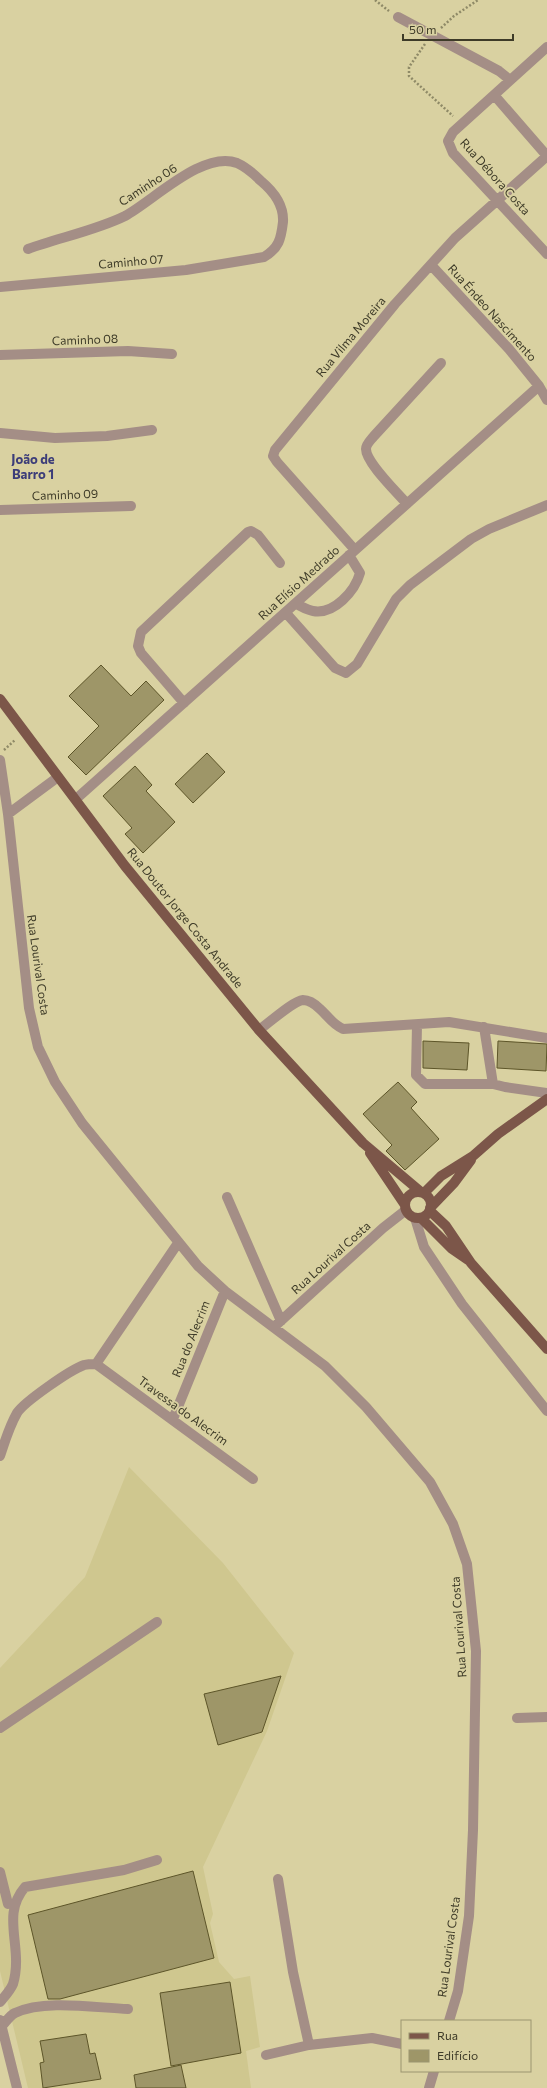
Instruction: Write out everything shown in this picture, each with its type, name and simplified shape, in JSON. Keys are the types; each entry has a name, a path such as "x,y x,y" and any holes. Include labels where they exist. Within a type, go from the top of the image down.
{"main road":[{"name":"Rua Doutor Jorge Costa Andrade","path":"0,699 125,866 259,1030 363,1143 422,1193"},
{"path":"471,1263 452,1249 406,1208 410,1195 422,1193 441,1176 473,1156 498,1134 547,1099"},
{"name":"Rua Doutor Jorge Costa Andrade","path":"363,1143 406,1208"},
{"path":"418,1218 430,1210 454,1183 473,1156"},
{"path":"422,1193 430,1199 430,1210 446,1226 471,1263 547,1349"}],"street":[{"path":"398,17 499,70 510,80"},
{"path":"462,125 495,96 510,80 545,52"},
{"path":"495,96 547,156"},
{"name":"Rua Débora Costa","path":"462,125 453,132 448,141 453,152 547,254"},
{"name":"Rua Vilma Moreira","path":"352,553 277,462 273,456 275,450 298,420 431,265 472,222 547,156"},
{"name":"Caminho 06","path":"28,249 125,216 168,186 203,166 224,161 237,163 250,170 274,191 283,219 281,234 275,250 264,257"},
{"name":"Caminho 07","path":"0,287 186,270 264,257"},
{"name":"Rua Éndeo Nascimento","path":"431,265 509,349 539,386 546,398"},
{"name":"Caminho 08","path":"0,355 128,351 172,354"},
{"path":"407,504 367,455 367,444 441,363"},
{"name":"Rua Elísio Medrado","path":"76,799 539,386"},
{"path":"0,433 54,438 107,436 152,430"},
{"path":"286,613 335,668 346,673 352,669 396,599 410,585 471,538 547,505"},
{"name":"Caminho 09","path":"0,510 131,506"},
{"path":"184,703 141,653 138,646 138,639 146,626 248,532 258,535 280,563"},
{"path":"296,604 312,611 324,611 333,607 349,593 357,584 360,573 352,553"},
{"name":"Rua Lourival Costa","path":"0,760 8,814 28,1008 38,1047 55,1082 82,1123 178,1243 225,1291 278,1324 325,1366 366,1407 430,1482 453,1524 467,1564 476,1652 473,1830 469,1916 458,1991 449,2020"},
{"path":"8,814 58,777"},
{"path":"259,1030 294,1004 303,1000 311,1002 319,1008 330,1022 342,1029 449,1022 547,1038"},
{"path":"417,1025 416,1075 425,1084 493,1084 505,1087 547,1092"},
{"path":"484,1027 493,1084"},
{"path":"227,1197 278,1324"},
{"name":"Rua Lourival Costa","path":"278,1324 406,1208"},
{"path":"418,1218 424,1247 462,1304 547,1411"},
{"path":"0,1456 8,1430 18,1412 28,1402 76,1369 86,1364 96,1364 178,1243"},
{"name":"Rua do Alecrim","path":"173,1419 225,1291"},
{"name":"Travessa do Alecrim","path":"96,1364 254,1479"},
{"path":"0,1728 157,1622"},
{"path":"517,1718 547,1717"},
{"path":"0,2002 12,1985 15,1975 14,1964 4,1925 4,1914 14,1894 25,1887 124,1870 157,1860"},
{"path":"0,1872 8,1904"},
{"path":"278,1879 293,1972 309,2045"},
{"path":"16,2088 1,2023 14,2014 40,2007 60,2006 128,2009"},
{"path":"266,2055 309,2045 372,2038 401,2044"},
{"path":"429,2088 434,2072"}],"path":[{"path":"375,0 381,7 398,17"},
{"path":"462,125 409,76 409,67 433,35 454,16 478,0"},
{"path":"0,753 25,732"}],"shaded area":[{"path":"129,1467 223,1563 294,1653 267,1731 203,1867 213,1914 210,1923 219,1962 234,1979 250,1976 260,2047 246,2051 251,2088 28,2088 0,1971 0,1668 85,1577"}],"building":[{"path":"101,665 131,696 146,681 164,700 86,775 68,757 99,726 69,696"},
{"path":"207,753 225,772 193,803 175,784"},
{"path":"135,766 152,785 146,791 175,822 143,853 125,834 132,828 103,796"},
{"path":"423,1041 469,1043 467,1070 423,1068"},
{"path":"498,1041 547,1044 546,1071 497,1068"},
{"path":"398,1082 417,1102 411,1108 439,1139 405,1170 386,1151 392,1145 363,1114"},
{"path":"281,1676 262,1732 218,1745 204,1694"},
{"path":"193,1871 214,1958 60,1999 48,1999 28,1915"},
{"path":"230,1982 241,2053 171,2066 160,1993"},
{"path":"86,2034 90,2054 95,2053 101,2079 43,2088 40,2063 44,2062 40,2041"},
{"path":"181,2065 186,2088 136,2088 134,2075"}],"district":[{"name":"João de Barro 1","path":"33,466"}]}
